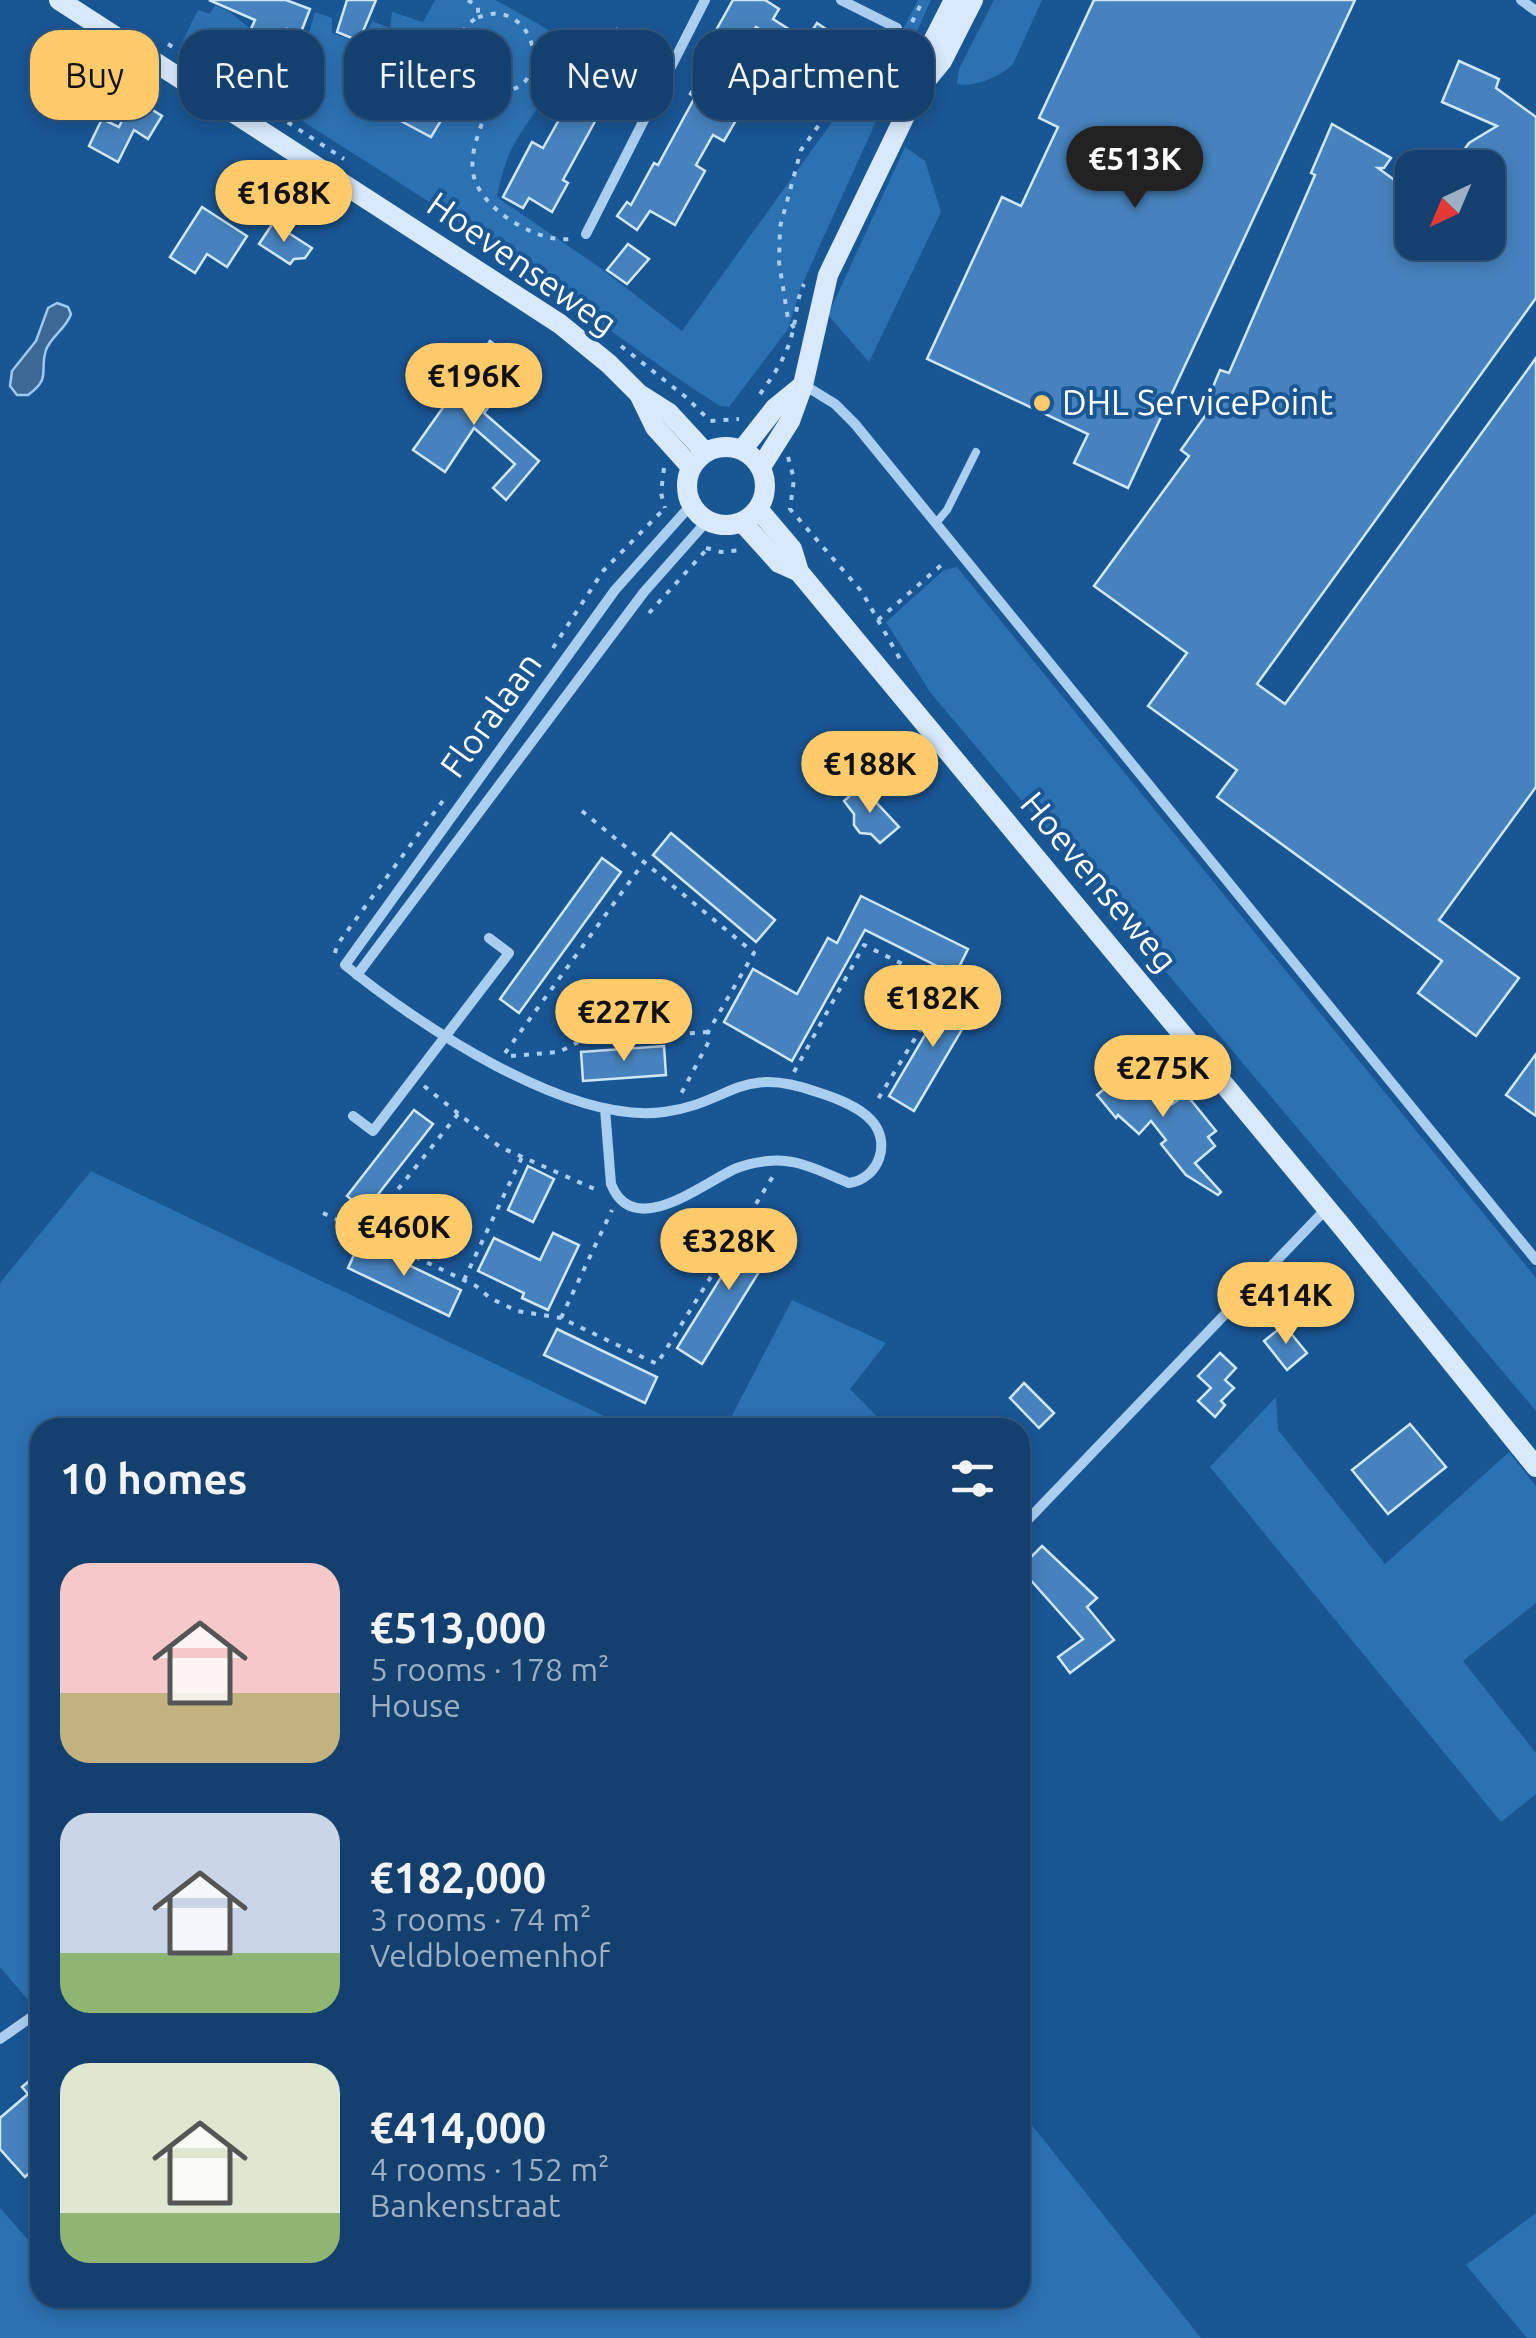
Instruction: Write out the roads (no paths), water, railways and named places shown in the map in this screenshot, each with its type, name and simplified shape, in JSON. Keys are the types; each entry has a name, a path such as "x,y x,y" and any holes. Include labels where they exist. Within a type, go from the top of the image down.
{"main road":[{"name":"Hoevenseweg","path":"59,0 514,292 592,349 639,394 669,414 698,460"},
{"path":"934,39 954,0"},
{"path":"934,71 973,0"},
{"path":"742,450 775,408 803,384 828,275 903,120"},
{"path":"759,428 760,466 766,488 750,516 725,526 707,521 691,505 686,486 698,460 717,447 742,450 760,466"},
{"name":"Hoevenseweg","path":"750,516 779,562 799,572 1327,1208 1536,1467"}],"street":[{"path":"586,234 704,0"},
{"path":"841,0 896,28"},
{"path":"1521,0 1536,11"},
{"path":"803,384 843,410 1536,1260"},
{"name":"Floralaan","path":"691,505 616,590 345,965 357,975 644,592 707,521"},
{"path":"353,1116 373,1131 446,1037 509,953 489,938"},
{"path":"357,975 446,1037 520,1077 605,1109 672,1111 735,1086 757,1081 788,1082 857,1108 881,1136 881,1149 878,1164 868,1176 849,1183 816,1168 783,1161 736,1168 679,1201 636,1208 616,1194 608,1170 605,1109"},
{"path":"1030,1518 1327,1208"},
{"path":"0,2038 30,2018"}],"lane":[{"path":"936,523 947,510 976,452"}],"place":[{"name":"DHL ServicePoint","path":"1042,403"}]}
